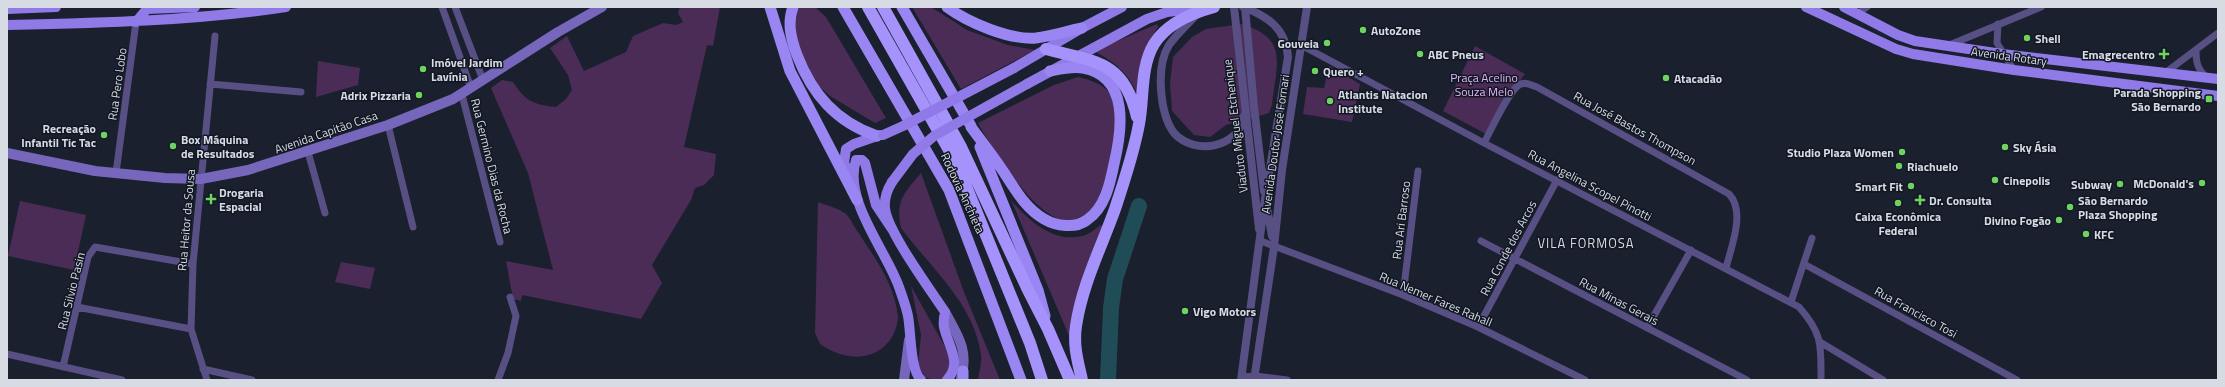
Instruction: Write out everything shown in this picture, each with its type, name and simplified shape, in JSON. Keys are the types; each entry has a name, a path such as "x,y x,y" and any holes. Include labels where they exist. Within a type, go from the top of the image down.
{"highway":[{"path":"770,7 790,71 857,200"},
{"path":"793,7 790,21 792,42 801,66 814,90 843,120 861,130 880,135"},
{"path":"834,7 854,26"},
{"name":"Rodovia Anchieta","path":"843,7 949,190 1021,379"},
{"name":"Rodovia Anchieta","path":"868,7 957,164 1030,344 1042,380"},
{"name":"Rodovia Anchieta","path":"883,7 961,147 1028,290 1048,329 1070,380"},
{"name":"Rodovia Anchieta","path":"902,7 971,127 1038,290 1048,329"},
{"path":"947,7 978,25 1018,36 1037,38 1082,28"},
{"path":"1082,380 1075,342 1079,306 1092,265 1115,209 1139,125 1146,69 1153,46 1157,39 1176,22 1205,9 1214,7"},
{"path":"1046,49 1092,60 1107,67 1121,78 1128,90 1139,125"},
{"path":"971,127 1020,197 1032,210 1054,224 1073,225 1087,221 1100,206 1108,189 1119,143 1121,115 1119,106 1113,89 1100,75 1091,70 1076,68 1050,71"}],"main road":[{"path":"7,9 56,7"},
{"path":"136,22 147,9 195,7"},
{"path":"7,25 136,22 254,12 286,7"},
{"name":"Avenida Capitão Casa","path":"7,153 50,161 94,164 116,174 165,178 201,178 248,170 308,152 428,111 462,95 558,32 602,7"},
{"path":"855,184 844,163 846,149 854,144 903,126 1014,68 1082,28 1122,7"},
{"name":"Avenida Rotary","path":"1806,7 1896,49 1922,56 2014,70 2218,96"},
{"name":"Avenida Rotary","path":"1844,7 1898,35 1915,41 2002,54 2218,79"},
{"path":"892,229 886,213 885,204 887,193 892,182 913,154 929,140 1075,56 1157,15 1205,9"},
{"path":"921,380 914,368 908,316 898,284 857,200 854,166 856,160 858,159 865,163 876,205 944,312 964,350 962,377"},
{"path":"944,312 944,326 954,358 953,369 947,380"},
{"path":"904,380 910,332"}],"street":[{"path":"442,7 471,88"},
{"path":"455,7 483,80"},
{"name":"Viaduto Miguel Etchenique","path":"1234,7 1244,108 1261,242"},
{"name":"Viaduto Miguel Etchenique","path":"1244,7 1254,107 1266,199"},
{"name":"Avenida Doutor José Fornari","path":"1242,379 1266,199 1287,67 1287,48 1282,35 1271,20 1244,7"},
{"name":"Avenida Doutor José Fornari","path":"1254,378 1274,247 1282,170 1307,7"},
{"path":"1857,14 1867,7"},
{"path":"1947,46 2041,7"},
{"path":"1205,9 1169,46 1162,62 1162,95 1168,121 1178,136 1188,143 1199,146 1217,145 1227,141 1236,134 1242,124 1244,108"},
{"name":"Rua Pero Lobo","path":"116,174 136,22"},
{"path":"1998,24 1995,37 2002,54 2014,70"},
{"path":"2165,73 2218,33"},
{"name":"Rua Heitor da Sousa","path":"207,380 191,329 193,264 215,36"},
{"name":"Rua Angelina Scopel Pinotti","path":"1301,45 1484,143 1799,307 1816,328 1820,342 1821,380"},
{"path":"2196,51 2196,63 2207,78"},
{"name":"Rua José Bastos Thompson","path":"1484,143 1508,99 1519,85 1528,83 1537,87 1729,194 1737,206 1737,218 1726,268"},
{"path":"210,84 301,92"},
{"name":"Rua Germino Dias da Rocha","path":"462,95 500,242"},
{"path":"388,125 413,227"},
{"path":"308,152 325,213"},
{"name":"Rua Ari Barroso","path":"1403,296 1418,171"},
{"name":"Rua Conde dos Arcos","path":"1478,327 1557,180"},
{"name":"Avenida Doutor José Fornari","path":"1266,199 1274,247"},
{"path":"1790,302 1812,238"},
{"name":"Rua Minas Gerais","path":"1481,241 1747,380"},
{"name":"Rua Nemer Fares Rahall","path":"1261,242 1403,296 1478,327 1585,380"},
{"name":"Rua Silvio Pasin","path":"63,367 88,257 95,247 193,264"},
{"path":"1647,328 1690,250"},
{"name":"Rua Francisco Tosi","path":"1804,264 2017,380"},
{"path":"498,380 508,353 516,316 510,297"},
{"path":"77,307 191,329"},
{"path":"1820,342 1883,380"},
{"path":"7,354 122,380"},
{"path":"203,369 252,380"},
{"path":"1242,379 1254,378 1287,380"}],"green space":[{"path":"680,7 720,7 713,46 707,45 684,147 716,154 714,175 704,185 695,188 691,200 652,265 662,283 641,319 522,295 521,301 513,299 506,261 553,270 528,173 491,88 502,80 513,82 522,94 531,101 541,105 556,107 566,99 572,90 568,75 550,48 567,36 584,71 626,52 633,36 663,23 676,25 683,22 678,13"},
{"path":"798,7 815,7 826,17 886,118 875,123 830,96 811,79 794,40 796,9"},
{"path":"912,7 931,7 967,30 1008,45 1035,50 961,89"},
{"path":"1157,24 1158,27 1146,51 1140,77 1138,95 1130,80 1115,64 1094,51"},
{"path":"1241,24 1257,30 1267,37 1273,45 1277,65 1272,105 1269,113 1226,125 1210,137 1194,135 1172,111 1170,83 1173,57 1192,37 1206,29"},
{"name":"Praça Acelino Souza Melo","path":"1475,46 1525,74 1499,107 1486,134 1443,111"},
{"path":"318,61 360,68 358,85 316,97"},
{"name":"Atlantis Natacion Institute","path":"1329,66 1360,84 1352,122 1303,114 1307,87 1324,88"},
{"path":"1078,77 1097,83 1105,88 1112,96 1118,111 1118,133 1114,157 1100,201 1096,208 1089,214 1075,222 1061,220 1047,212 1032,200 994,151 978,123 1054,85"},
{"path":"921,173 964,292 1000,380 978,380 981,355 977,337 970,320 950,287 901,228 899,211 902,198"},
{"path":"1011,200 1033,222 1051,233 1071,237 1082,236 1101,225 1104,228 1070,338"},
{"path":"20,201 86,215 74,270 8,256"},
{"path":"818,202 840,210 848,216 889,283 896,305 898,317 897,325 892,337 885,346 877,352 858,357 848,356 820,344 815,333"},
{"path":"341,262 375,268 370,289 335,282"},
{"path":"911,286 952,361 945,379 933,380 925,377 918,365 921,335"}],"waterway":[{"path":"1108,380 1111,308 1115,279 1139,206"}],"place":[{"name":"AutoZone","path":"1363,30"},
{"name":"Shell","path":"2027,38"},
{"name":"Gouveia","path":"1327,43"},
{"name":"ABC Pneus","path":"1420,54"},
{"name":"Emagrecentro","path":"2164,54"},
{"name":"Imóvel Jardim Lavínia","path":"423,69"},
{"name":"Quero +","path":"1315,71"},
{"name":"Atacadão","path":"1666,78"},
{"name":"Adrix Pizzaria","path":"419,95"},
{"name":"Parada Shopping São Bernardo","path":"2209,99"},
{"name":"Atlantis Natacion Institute","path":"1330,101"},
{"name":"Recreação Infantil Tic Tac","path":"104,135"},
{"name":"Box Máquina de Resultados","path":"173,146"},
{"name":"Sky Ásia","path":"2005,147"},
{"name":"Studio Plaza Women","path":"1902,152"},
{"name":"Riachuelo","path":"1899,166"},
{"name":"Cinepolis","path":"1995,180"},
{"name":"McDonald's","path":"2202,183"},
{"name":"Subway","path":"2120,184"},
{"name":"Smart Fit","path":"1911,186"},
{"name":"Drogaria Espacial","path":"211,199"},
{"name":"Dr. Consulta","path":"1920,200"},
{"name":"Caixa Econômica Federal","path":"1898,203"},
{"name":"São Bernardo Plaza Shopping","path":"2070,207"},
{"name":"Divino Fogão","path":"2059,220"},
{"name":"KFC","path":"2086,234"},
{"name":"Vigo Motors","path":"1185,311"}],"district":[{"name":"VILA FORMOSA","path":"1586,243"}]}
